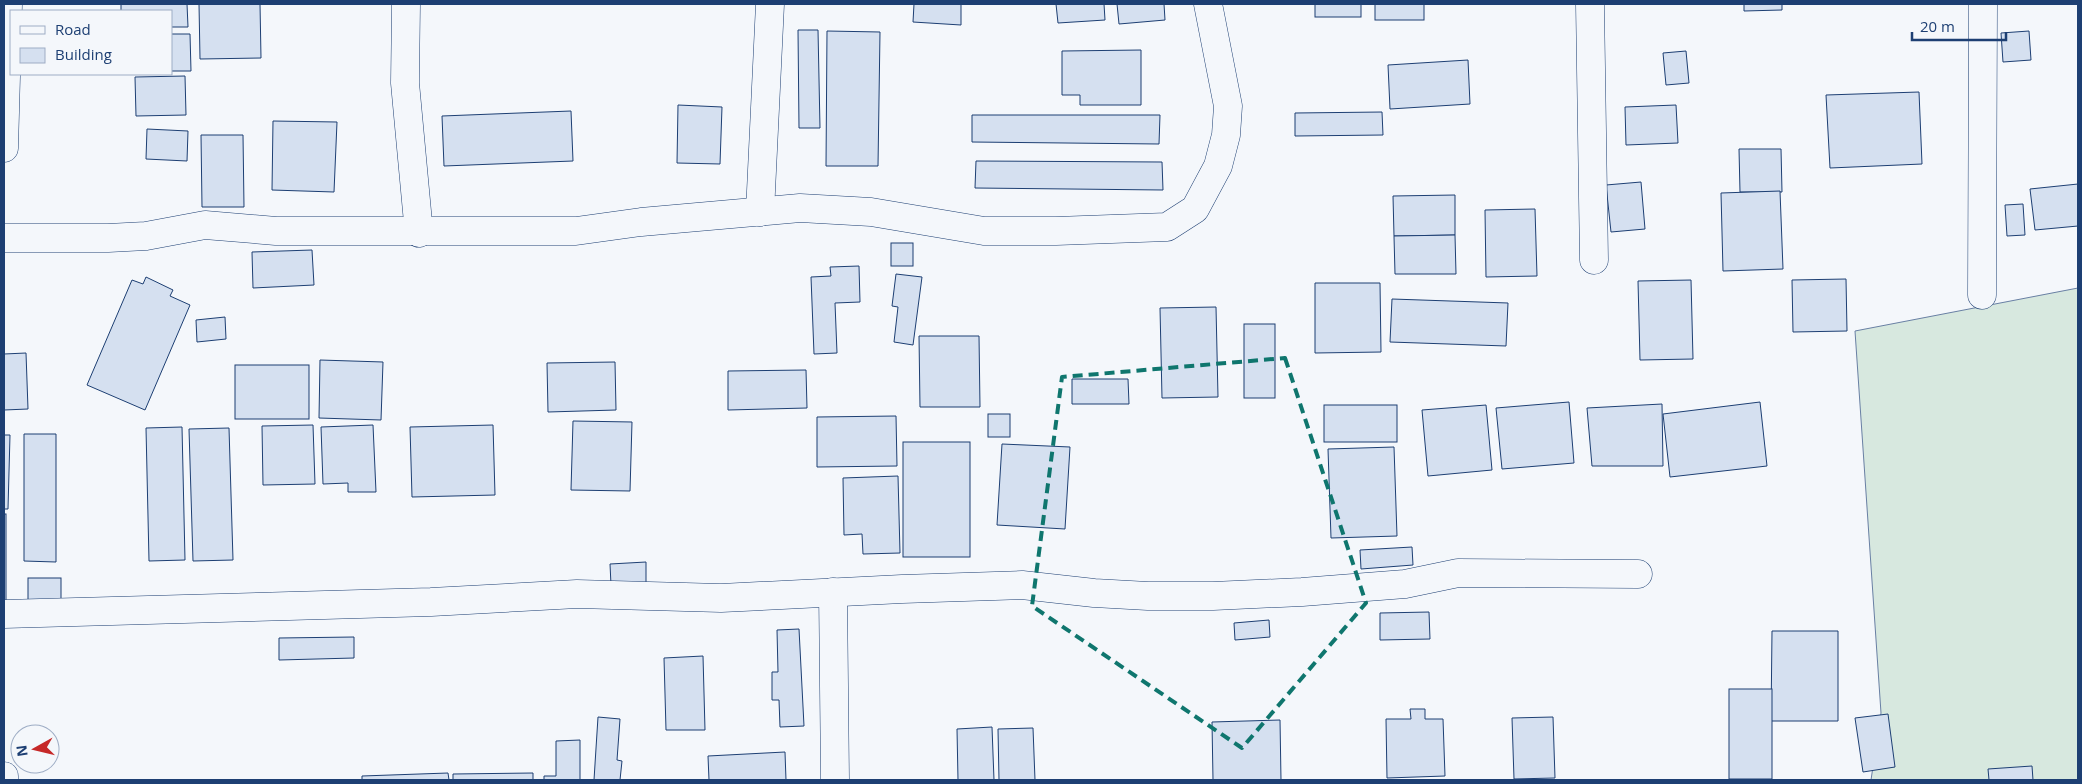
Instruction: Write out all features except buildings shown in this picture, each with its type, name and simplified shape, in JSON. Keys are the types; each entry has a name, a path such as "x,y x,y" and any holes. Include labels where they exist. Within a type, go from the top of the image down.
{"street":[{"path":"4,148 8,4"},
{"path":"406,4 405,83 419,233"},
{"path":"760,212 770,4"},
{"path":"4,238 146,236 205,225 276,231 419,233 576,231 640,222 800,208 871,212 984,231 1065,231 1168,227 1195,209 1218,166 1226,135 1228,106 1208,4"},
{"path":"1590,4 1594,260"},
{"path":"1982,294 1984,4"},
{"path":"4,614 421,603 577,594 721,598 1022,585 1094,593 1148,596 1213,596 1302,592 1405,584 1458,573 1638,574"},
{"path":"833,592 835,780"}],"highlighted area":[{"path":"1285,358 1366,603 1242,748 1032,606 1062,377"}],"shaded area":[{"path":"2078,288 2078,780 1871,780 1881,713 1855,331"}]}
